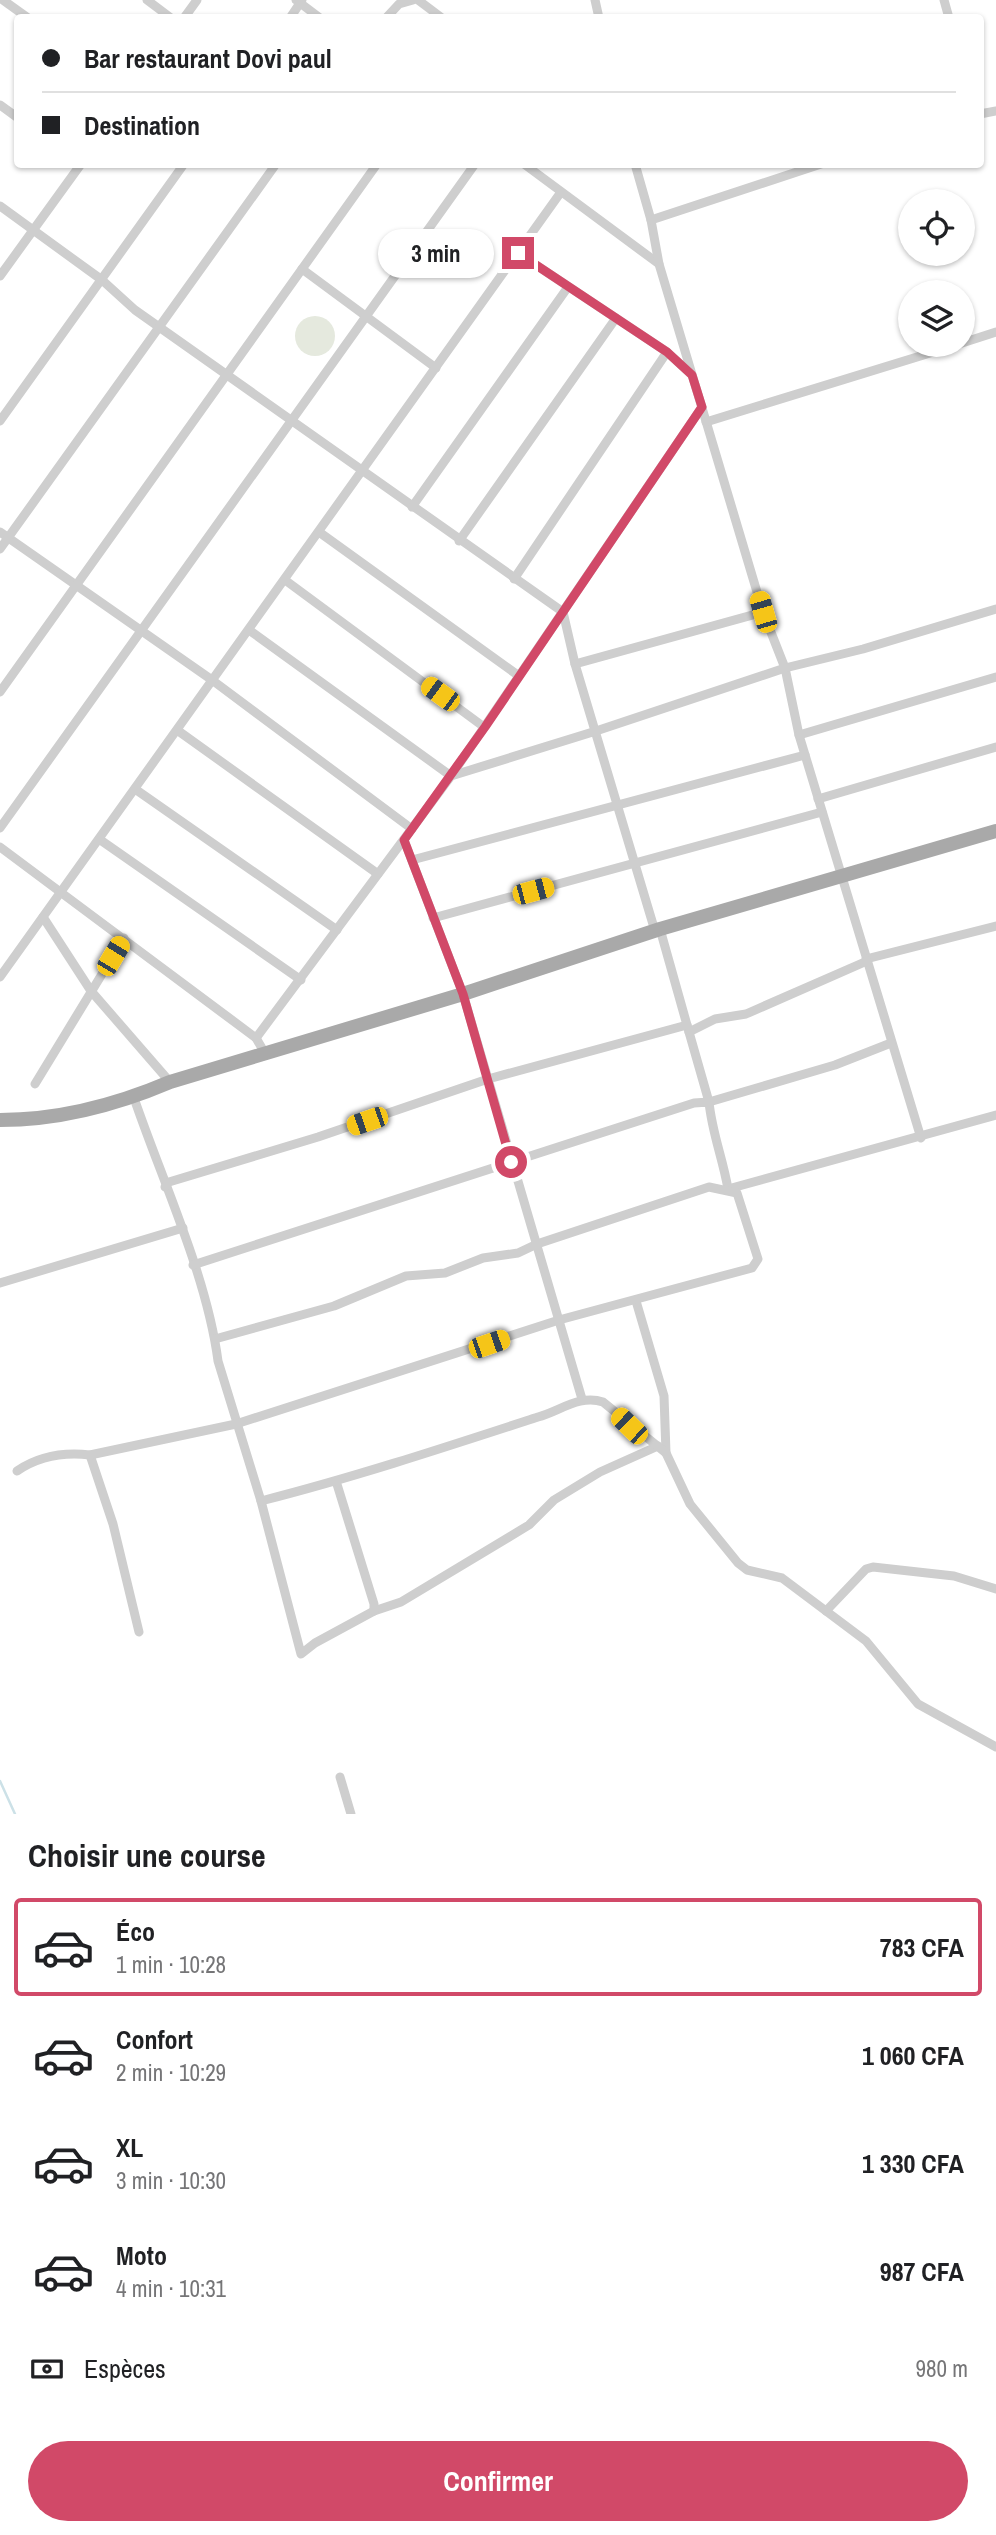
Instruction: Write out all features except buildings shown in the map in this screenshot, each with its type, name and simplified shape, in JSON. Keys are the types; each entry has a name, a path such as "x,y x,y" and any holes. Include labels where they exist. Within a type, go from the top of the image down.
{"main road":[{"path":"0,1120 49,1118 134,1098 170,1082 463,994 657,930 996,831"}],"street":[{"path":"4,0 23,14"},
{"path":"146,0 165,14"},
{"path":"390,14 399,4 412,0"},
{"path":"418,0 437,14"},
{"path":"299,1 315,14"},
{"path":"0,276 78,168"},
{"path":"0,421 181,168"},
{"path":"0,549 4,535 160,328 273,168"},
{"path":"0,692 374,168"},
{"path":"0,828 472,168"},
{"path":"529,168 659,264"},
{"path":"636,168 651,220 659,264 763,612 785,668 799,735 920,1138"},
{"path":"651,220 809,168"},
{"path":"0,977 561,192"},
{"path":"0,206 102,280 160,328 563,612 575,664 617,806 709,1102 711,1130 723,1158 728,1189"},
{"path":"518,253 667,352 692,375"},
{"path":"302,269 436,368"},
{"path":"412,507 568,286"},
{"path":"459,541 616,318"},
{"path":"975,339 996,332"},
{"path":"513,579 667,352"},
{"path":"706,422 917,357"},
{"path":"256,1038 451,776 702,407"},
{"path":"318,532 519,676"},
{"path":"4,535 212,680 412,828"},
{"path":"285,579 485,727"},
{"path":"451,776 785,668 863,649 996,609"},
{"path":"575,664 763,612"},
{"path":"249,629 451,776"},
{"path":"799,735 996,677"},
{"path":"177,730 378,874"},
{"path":"818,799 996,747"},
{"path":"412,860 805,755"},
{"path":"135,789 337,930"},
{"path":"433,918 822,812"},
{"path":"99,839 301,979"},
{"path":"404,840 463,994 582,1399"},
{"path":"0,847 256,1038 266,1055"},
{"path":"43,917 92,991 170,1082"},
{"path":"165,1187 169,1182 318,1137 488,1079 715,1019 746,1014 866,960 996,926"},
{"path":"35,1084 124,938"},
{"path":"193,1265 694,1103 709,1102 799,1077 891,1043"},
{"path":"694,1103 705,1089"},
{"path":"134,1098 165,1187 183,1228 236,1424 261,1501 301,1654 374,1611 401,1602 529,1525 554,1500 600,1472 662,1450"},
{"path":"728,1189 996,1115"},
{"path":"17,1471 31,1461 72,1453 90,1455 236,1424 559,1320 636,1301 757,1265 758,1259 737,1193 709,1187 537,1244 518,1253 484,1258 445,1273 406,1276 334,1306 215,1339"},
{"path":"0,1283 183,1228"},
{"path":"636,1301 664,1396 662,1450"},
{"path":"261,1501 336,1481 547,1415 582,1399 603,1402 629,1426 662,1450 690,1504 738,1563 747,1570 782,1578 866,1641 899,1685 918,1704 996,1747"},
{"path":"90,1455 113,1524 139,1632"},
{"path":"336,1481 374,1611"},
{"path":"826,1611 866,1569 873,1567 954,1576 996,1589"},
{"path":"340,1777 351,1814"}],"shaded area":[{"path":"315,316 323,317 329,322 334,328 334,344 329,350 323,355 315,356 307,355 301,350 296,344 295,336 296,328 301,322 307,317"}],"waterway":[{"path":"0,1781 15,1814"}],"route":[{"path":"511,1162 463,994 404,840 485,727 702,407 692,375 667,352 518,253"}]}
